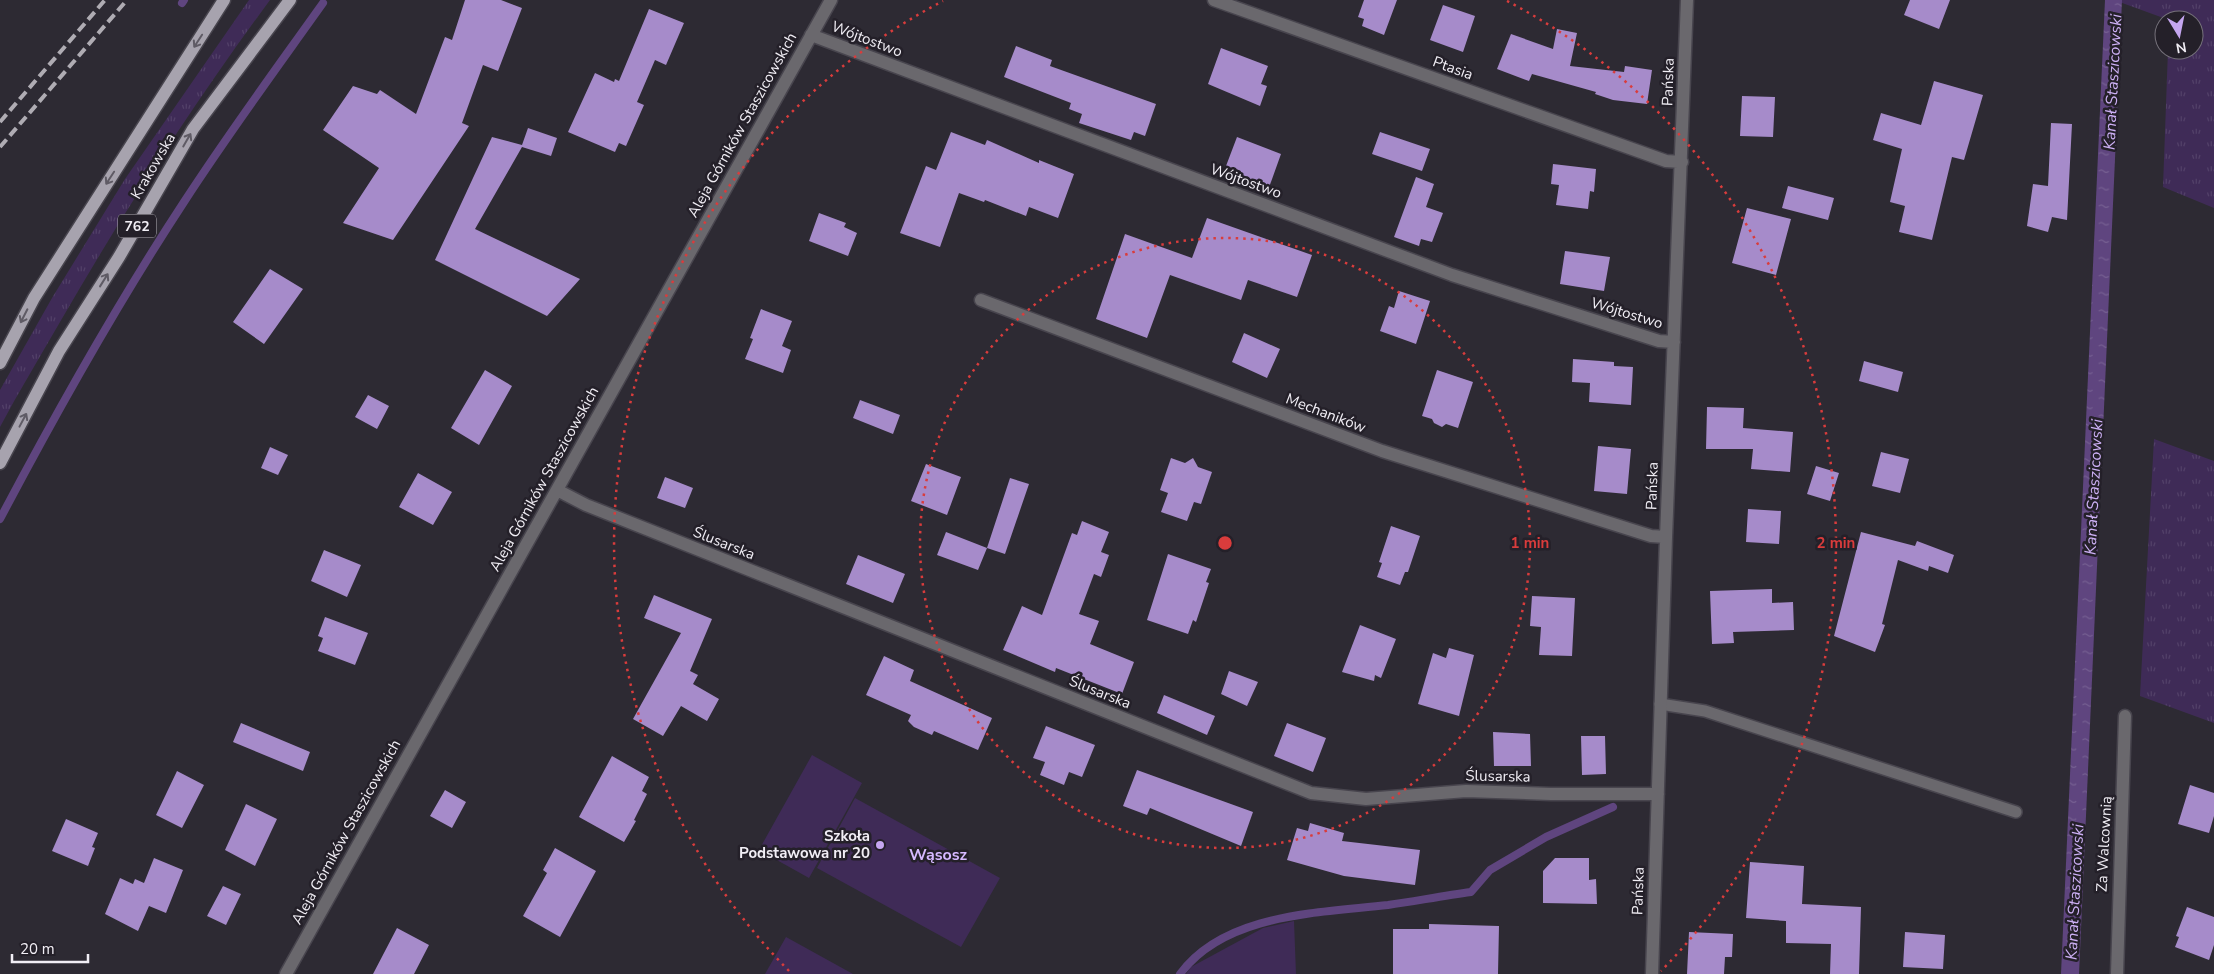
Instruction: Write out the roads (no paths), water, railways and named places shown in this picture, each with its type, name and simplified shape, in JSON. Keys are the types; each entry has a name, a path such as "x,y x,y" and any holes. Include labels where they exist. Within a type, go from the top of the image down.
{"main road":[{"name":"Krakowska","path":"0,363 34,298 224,0"},
{"name":"Krakowska","path":"0,463 59,351 118,257 193,129 290,0"}],"street":[{"name":"Aleja Górników Staszicowskich","path":"286,974 831,0"},
{"name":"Ptasia","path":"1214,0 1666,162 1682,162"},
{"name":"Pańska","path":"1652,974 1666,537 1687,0"},
{"name":"Wójtostwo","path":"811,35 1452,275 1659,341 1674,342"},
{"name":"Mechaników","path":"981,300 1382,451 1651,536 1666,537"},
{"name":"Ślusarska","path":"557,490 586,506 1311,793 1366,799 1466,791 1551,794 1658,794"},
{"name":"Za Walcownią","path":"2117,974 2125,716"}],"lane":[{"path":"1660,704 1705,711 2016,812"}],"water":[{"name":"Kanał Staszicowski","path":"2105,0 2122,0 2079,974 2061,974"}],"waterway":[{"path":"0,519 88,358 159,240 252,102 323,3"},
{"path":"1180,974 1199,954 1222,939 1247,927 1304,914 1388,905 1471,892 1490,870 1546,837 1613,807"}],"railway":[{"path":"0,122 105,0"},
{"path":"0,147 127,0"}],"place":[{"name":"Szkoła Podstawowa nr 20","path":"880,845"}],"district":[{"name":"Wąsosz","path":"938,854"}]}
